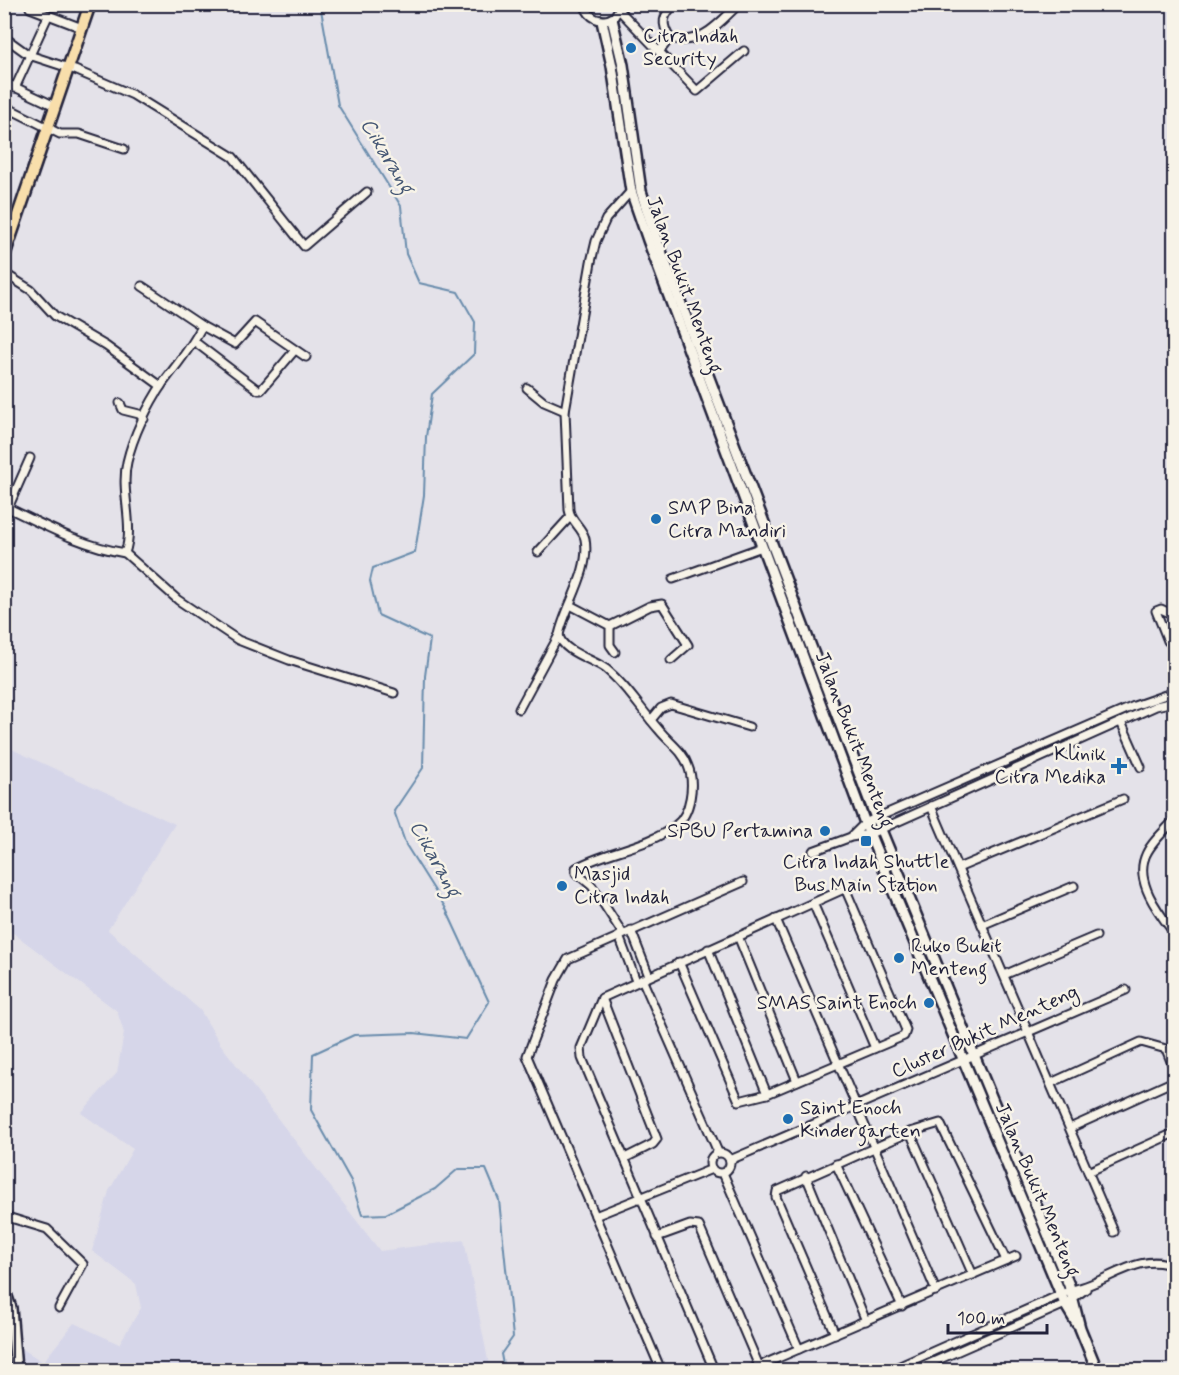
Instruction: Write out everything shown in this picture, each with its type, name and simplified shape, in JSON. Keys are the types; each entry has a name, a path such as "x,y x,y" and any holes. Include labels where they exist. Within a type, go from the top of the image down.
{"main road":[{"path":"5,255 90,4"}],"street":[{"path":"584,4 590,16 607,20 621,8 695,90 699,91 744,51"},
{"path":"670,38 663,24 665,13 675,4"},
{"path":"670,38 683,40 704,37 740,4"},
{"path":"30,8 82,28"},
{"path":"15,88 48,16"},
{"name":"Jalan Bukit Menteng","path":"607,20 631,191 865,823 963,1061 1068,1297"},
{"name":"Jalan Bukit Menteng","path":"607,20 623,65 641,191 656,238 880,829 973,1056 1097,1371"},
{"path":"4,37 29,55 69,68 133,95 233,157 303,246 367,192"},
{"path":"659,52 670,38"},
{"path":"4,82 55,106"},
{"path":"4,106 63,135 79,134 124,149"},
{"path":"519,709 559,635 580,579 585,539 570,517 564,411 596,240 609,215 631,191"},
{"path":"4,273 31,290 55,316 106,346 161,386"},
{"path":"142,286 202,326 235,344 255,322 306,357"},
{"path":"124,553 129,538 125,498 127,462 144,419 161,386 195,342 202,326"},
{"path":"195,342 258,390 261,390 295,350"},
{"path":"527,388 544,402 564,411"},
{"path":"120,403 123,410 139,414 144,419"},
{"path":"30,458 6,507 56,532 106,550 124,553 185,605 238,640 289,660 394,693"},
{"path":"538,552 570,517"},
{"path":"673,579 762,547"},
{"path":"610,626 650,606 662,604 688,645 671,660"},
{"path":"570,605 610,626"},
{"path":"1174,615 1161,609 1156,610 1168,641 1174,646"},
{"path":"610,626 610,645 615,652"},
{"path":"559,635 563,645 604,668 631,693 651,720 677,748 688,765 691,781 686,816 677,825 656,838 578,866 575,870 592,886 621,935 718,1152"},
{"path":"851,837 865,823 876,818 1134,706 1174,692"},
{"path":"813,852 851,837 870,834 1156,706 1174,702"},
{"path":"651,720 661,708 671,704 749,727"},
{"path":"1121,722 1141,767"},
{"path":"958,868 1123,799"},
{"path":"931,806 1114,1232"},
{"path":"1174,820 1150,847 1144,858 1143,873 1153,902 1174,933"},
{"path":"661,1371 527,1056 556,980 568,958 743,882"},
{"path":"714,1371 581,1053 602,998 642,978 855,884"},
{"path":"982,925 1074,886"},
{"name":"Cluster Bukit Menteng","path":"679,962 736,1098 744,1102 904,1036 906,1030 845,888"},
{"path":"813,903 875,1048"},
{"path":"776,919 840,1063 936,1291"},
{"path":"631,930 642,978"},
{"path":"738,936 797,1081"},
{"path":"1004,975 1096,936"},
{"path":"708,949 767,1094"},
{"name":"Cluster Bukit Menteng","path":"730,1160 1126,990"},
{"path":"602,998 657,1136 653,1144 625,1158"},
{"path":"1051,1083 1142,1042 1166,1048 1174,1069"},
{"path":"1070,1128 1174,1081"},
{"path":"835,1334 776,1197 777,1191 806,1176 910,1132 937,1122 943,1124 1006,1260"},
{"path":"910,1132 973,1275"},
{"path":"1088,1172 1174,1133"},
{"path":"712,1168 711,1157 718,1152 726,1154 730,1160 729,1168 723,1173"},
{"path":"837,1164 902,1306"},
{"path":"595,1215 712,1168 723,1173 799,1349"},
{"path":"806,1176 866,1321"},
{"path":"4,1216 47,1229 83,1264 59,1308"},
{"path":"657,1237 690,1225 699,1226 759,1366"},
{"path":"750,1371 1016,1256"},
{"path":"912,1368 975,1335 1144,1263 1159,1262 1174,1267"},
{"path":"4,1288 16,1371"},
{"path":"891,1371 912,1368 979,1343 1068,1297"},
{"path":"975,1335 979,1343"}],"shaded area":[{"path":"5,746 175,824 108,930 200,1010 221,1045 380,1251 464,1240 490,1370 21,1370 21,1348 43,1362 74,1323 119,1344 141,1308 136,1284 92,1251 109,1191 133,1149 81,1113 117,1073 124,1033 117,1011 5,927"}],"waterway":[{"name":"Cikarang","path":"320,4 338,105 401,206 406,254 419,283 458,292 475,322 474,354 432,394 426,437 424,495 415,552 373,568 370,581 378,615 430,639 425,676 423,768 394,811 406,845 445,907 489,1002 466,1039 414,1033 354,1035 313,1054 311,1110 351,1181 362,1215 386,1214 435,1189 458,1169 486,1169 499,1200 513,1337 501,1354 504,1370"}],"place":[{"name":"Citra Indah Security","path":"631,48"},
{"name":"SMP Bina Citra Mandiri","path":"656,519"},
{"name":"Klinik Citra Medika","path":"1119,766"},
{"name":"SPBU Pertamina","path":"825,831"},
{"name":"Citra Indah Shuttle Bus Main Station","path":"866,841"},
{"name":"Masjid Citra Indah","path":"562,886"},
{"name":"Ruko Bukit Menteng","path":"899,958"},
{"name":"SMAS Saint Enoch","path":"929,1003"},
{"name":"Saint Enoch Kindergarten","path":"788,1119"}]}
